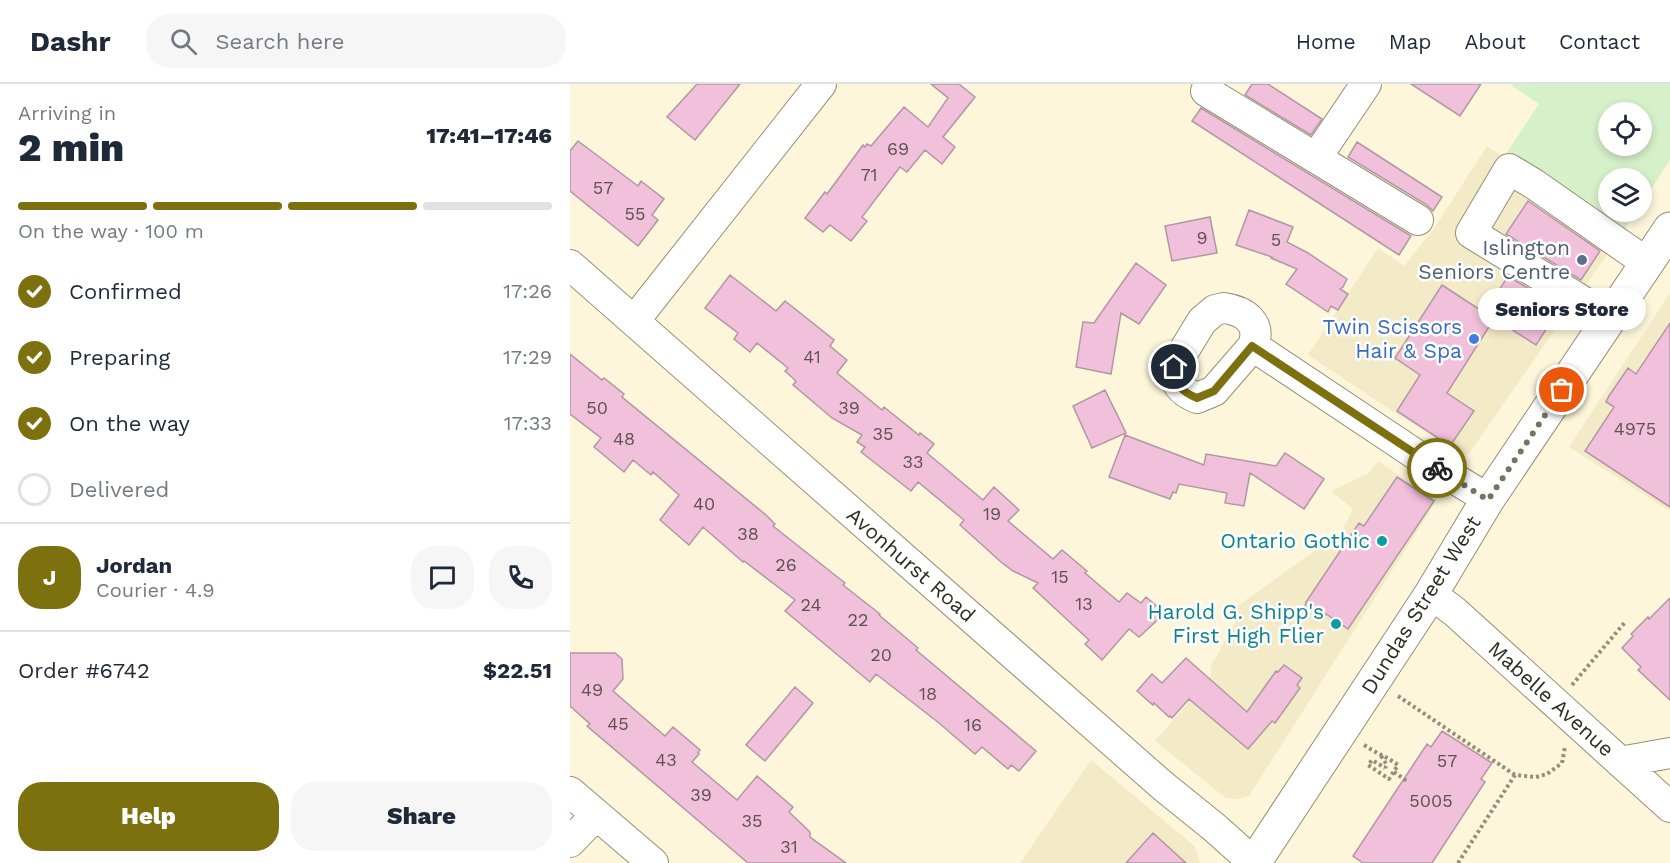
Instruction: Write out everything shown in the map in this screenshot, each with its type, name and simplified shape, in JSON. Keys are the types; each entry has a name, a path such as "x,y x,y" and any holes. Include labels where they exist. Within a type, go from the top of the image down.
{"main road":[{"name":"Dundas Street West","path":"1254,863 1431,594 1488,500 1670,229"}],"street":[{"path":"634,321 821,84"},
{"path":"1316,158 1366,84"},
{"path":"1206,91 1418,220"},
{"path":"1610,318 1471,233 1509,169 1647,263"},
{"name":"Avonhurst Road","path":"570,266 1163,786 1254,863"},
{"path":"1252,346 1488,500"},
{"name":"Mabelle Avenue","path":"1431,594 1455,612 1556,702 1670,807"},
{"path":"1620,762 1670,753"},
{"path":"570,792 653,863"},
{"path":"570,843 596,815"}],"path":[{"path":"1556,702 1626,621"},
{"path":"1392,692 1515,775 1536,777 1547,774 1562,763 1567,742"},
{"path":"1381,756 1386,756 1398,765 1394,772 1389,779 1368,765 1371,760 1385,768 1387,765 1381,756"},
{"path":"1394,772 1408,782"},
{"path":"1458,863 1515,775"}],"shaded area":[{"path":"1487,146 1598,218 1598,222 1605,222 1622,233 1468,455 1460,453 1392,411 1308,355 1378,248 1404,266 1435,227"},
{"path":"1670,293 1670,511 1569,447"},
{"path":"1378,461 1437,500 1249,796 1238,799 1226,798 1155,741 1211,676 1211,666 1237,619 1231,611 1342,531 1353,509 1331,491 1369,473"},
{"path":"1091,760 1191,843 1195,847 1200,863 1020,863"}],"green space":[{"path":"1513,84 1670,84 1670,160 1652,187 1652,168 1598,168 1598,218 1504,157 1539,104 1512,86"},
{"path":"1605,222 1629,222 1622,233"}],"building":[{"path":"697,84 740,84 695,140 667,117"},
{"path":"931,84 959,84 975,97 943,137 955,147 942,164 925,150 907,172 900,167 862,217 867,221 851,241 830,225 823,232 805,218 825,192 827,194 863,145 871,146 904,107 928,127 948,98"},
{"path":"1252,84 1268,84 1322,119 1311,135 1245,95"},
{"path":"1411,84 1481,84 1460,116"},
{"path":"1201,108 1411,236 1399,255 1192,121"},
{"path":"578,141 638,186 641,181 664,199 652,215 658,220 638,246 570,191 570,151"},
{"path":"1357,142 1442,197 1433,211 1427,205 1348,157"},
{"path":"1528,201 1600,251 1581,280 1506,234"},
{"path":"1249,210 1293,227 1287,242 1347,279 1340,289 1348,294 1338,310 1331,306 1328,312 1286,284 1297,269 1272,257 1236,245"},
{"path":"1210,217 1217,253 1172,261 1165,226"},
{"path":"1136,263 1166,285 1139,324 1121,313 1111,374 1076,367 1083,322 1094,323"},
{"path":"730,275 776,311 785,301 834,340 830,346 847,360 837,373 882,410 884,407 934,444 927,453 983,500 994,487 1019,510 1008,521 1053,559 1062,550 1119,602 1127,593 1141,603 1146,597 1165,613 1139,637 1129,629 1102,660 1085,644 1089,640 1033,588 1038,583 1013,571 1001,562 960,525 964,520 918,482 911,491 861,452 865,447 857,442 862,435 832,418 793,385 796,381 785,371 788,368 757,343 750,352 734,339 738,333 705,308"},
{"path":"1508,276 1560,308 1536,345 1481,310 1494,290 1498,292"},
{"path":"1442,285 1494,319 1447,393 1474,411 1450,446 1397,411 1420,375 1395,358"},
{"path":"1670,323 1670,507 1585,451 1614,407 1606,402 1609,396 1628,368 1636,374"},
{"path":"570,354 602,380 604,378 624,394 622,397 766,515 775,524 773,526 845,583 843,585 918,648 916,650 1036,751 1019,771 1011,765 1008,769 982,747 975,754 876,674 870,682 785,611 795,600 743,562 703,527 689,545 660,520 679,495 653,472 651,475 633,460 624,472 594,447 601,438 570,414"},
{"path":"1105,390 1126,433 1092,448 1073,406"},
{"path":"1125,435 1204,465 1206,454 1276,466 1285,453 1324,479 1304,509 1250,473 1244,506 1225,503 1227,493 1179,484 1176,493 1173,492 1170,499 1109,477"},
{"path":"1397,477 1434,501 1348,629 1326,614 1323,618 1305,606 1306,602 1359,523 1364,526"},
{"path":"1670,598 1670,700 1638,670 1641,667 1622,648 1633,636 1631,634"},
{"path":"570,653 615,653 622,659 623,679 613,691 665,736 673,727 700,750 692,762 737,800 757,776 793,807 789,812 810,832 810,837 846,863 748,863 587,726 590,724 570,706"},
{"path":"1186,658 1247,712 1276,671 1278,672 1284,665 1302,678 1297,685 1300,688 1275,723 1272,721 1248,749 1189,699 1172,718 1137,691 1152,674 1162,683"},
{"path":"795,687 813,703 765,761 746,745"},
{"path":"1442,731 1492,763 1481,779 1485,782 1432,863 1363,863 1353,856 1427,744 1431,747"},
{"path":"1153,833 1186,863 1126,863"}],"way so far":[{"path":"1437,468 1488,500 1562,390"}],"place":[{"name":"Islington Seniors Centre","path":"1582,260"},
{"name":"Twin Scissors Hair & Spa","path":"1474,339"},
{"name":"Seniors Store","path":"1562,390"},
{"name":"Ontario Gothic","path":"1382,541"},
{"name":"Harold G. Shipp's First High Flier","path":"1336,624"}],"route":[{"path":"1174,367 1177,384 1188,395 1197,398 1214,391 1252,346 1437,468"}]}
